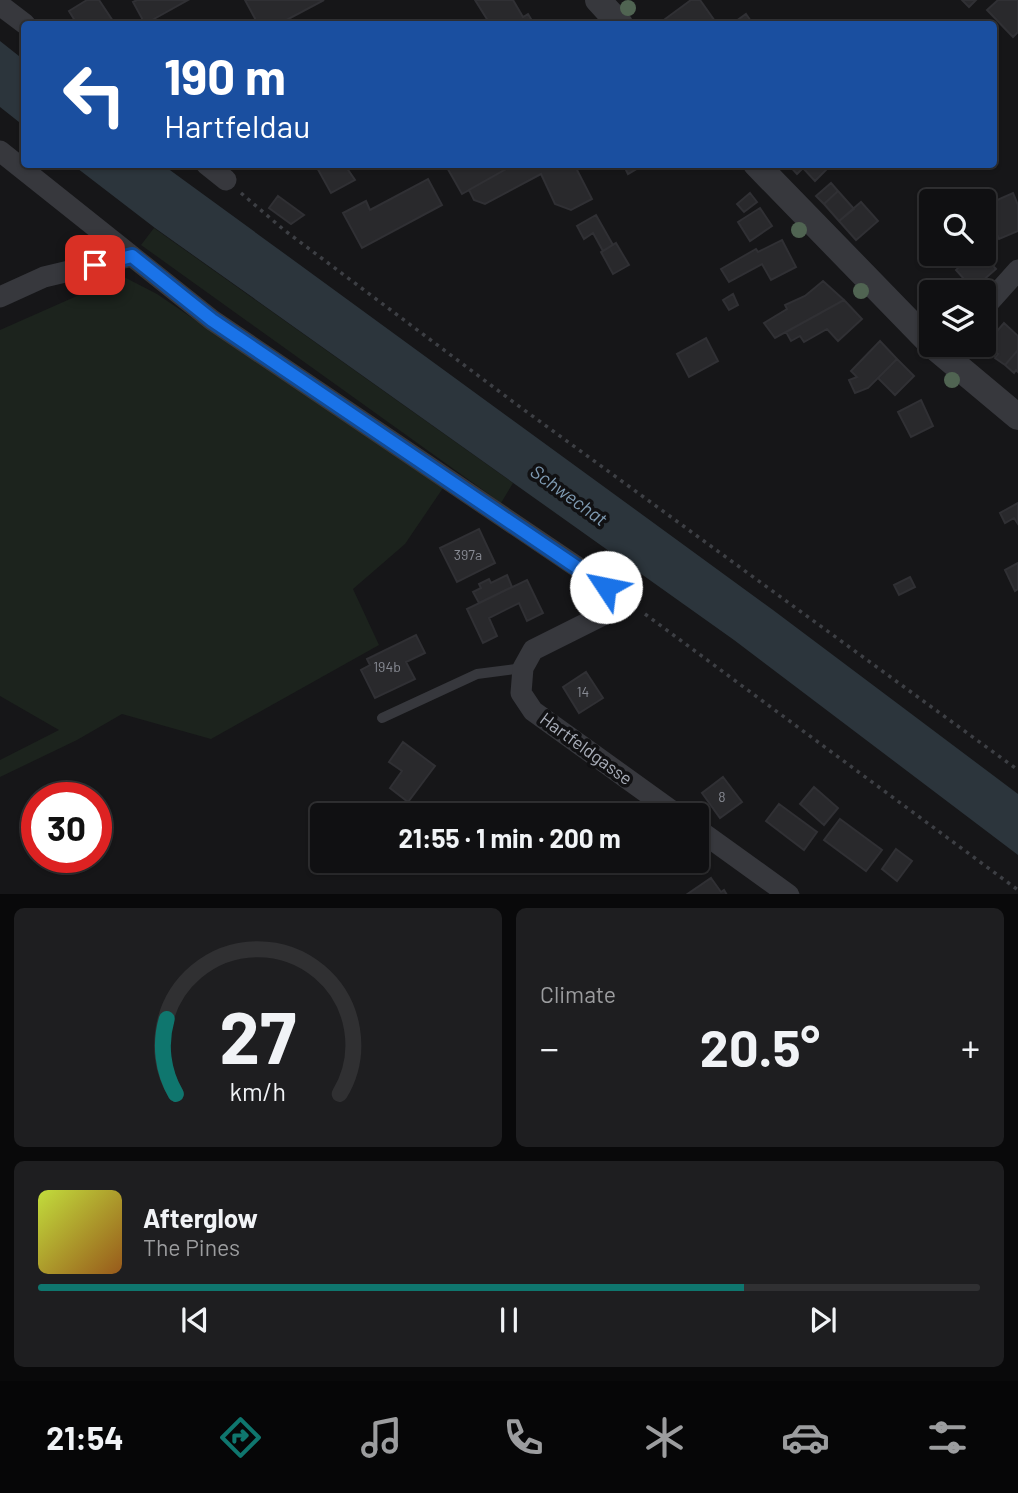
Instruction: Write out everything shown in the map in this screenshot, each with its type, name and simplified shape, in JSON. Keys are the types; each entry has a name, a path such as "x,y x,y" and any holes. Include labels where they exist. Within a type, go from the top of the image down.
{"street":[{"path":"598,0 617,21"},
{"path":"0,5 21,21"},
{"path":"0,151 21,168"},
{"path":"21,168 212,320 629,602 533,650 523,668"},
{"path":"211,168 226,180"},
{"path":"759,168 919,327"},
{"path":"0,297 44,277 132,256"},
{"path":"996,295 1018,270"},
{"path":"950,357 1018,417"},
{"name":"Hartfeldgasse","path":"523,668 521,693 533,711 661,803"},
{"path":"709,837 789,894"}],"lane":[{"path":"382,718 477,674 523,668"}],"path":[{"path":"226,180 284,230 516,404 1018,770"},
{"path":"629,602 1018,890"}],"shaded area":[{"path":"154,228 513,483 501,503 141,245"},
{"path":"122,276 157,294 443,488 405,544 353,589 379,645 211,739 122,714 77,740 0,777 0,760 59,730 0,696 0,330"}],"water":[{"path":"0,41 21,58 21,124 0,107"},
{"name":"Schwechat","path":"77,168 167,168 773,610 1018,794 1018,855 734,640 155,228"}],"building":[{"path":"87,0 99,0 113,21 75,21 69,11"},
{"path":"188,0 150,21 143,21 133,2"},
{"path":"245,0 324,0 285,21 256,21"},
{"path":"475,0 513,0 523,17 528,14 532,21 488,21"},
{"path":"691,0 700,0 715,21 662,21"},
{"path":"962,0 976,0 969,7"},
{"path":"998,0 1018,0 1018,32 1013,37 987,10"},
{"path":"746,14 751,21 736,21"},
{"path":"317,168 347,168 355,180 331,193"},
{"path":"447,168 508,168 462,194"},
{"path":"508,168 576,168 592,199 571,210 555,204 541,174 485,204 474,200 469,190"},
{"path":"625,168 638,168 628,174"},
{"path":"792,168 803,168 797,174"},
{"path":"803,168 828,168 815,181"},
{"path":"428,179 442,205 362,248 343,213 366,201 370,210"},
{"path":"831,183 838,191 824,204 816,196"},
{"path":"838,191 854,209 839,221 824,204"},
{"path":"750,193 757,202 744,212 737,204"},
{"path":"1013,193 1018,205 1018,231 999,239 996,232 996,200"},
{"path":"278,196 304,215 291,224 269,208"},
{"path":"861,202 878,221 856,240 839,221"},
{"path":"760,208 772,226 750,241 738,222"},
{"path":"596,215 613,245 603,251 593,233 584,239 577,226"},
{"path":"782,240 796,267 771,280 762,264 729,282 721,269 756,249 758,252"},
{"path":"616,243 629,265 613,274 601,252"},
{"path":"960,266 993,266 996,269 983,280 965,280 956,270"},
{"path":"823,281 844,300 775,338 764,323 787,309 785,305 805,296"},
{"path":"733,294 738,305 729,310 723,300"},
{"path":"844,300 862,319 838,341 827,329 804,342 800,336 791,341 786,332"},
{"path":"1004,323 1018,336 1018,350 1005,365 995,358 998,354 996,332"},
{"path":"706,338 718,361 689,377 677,354"},
{"path":"880,341 897,359 868,388 855,393 849,380 857,377 851,371"},
{"path":"1018,350 1018,372 1016,370 1014,373 1005,365"},
{"path":"897,359 914,376 895,395 878,378"},
{"path":"921,400 933,426 911,437 898,412"},
{"path":"1018,503 1018,524 1014,518 1005,523 1000,513"},
{"path":"479,529 495,563 457,582 440,548"},
{"path":"1018,563 1018,589 1015,591 1005,570"},
{"path":"507,575 512,587 479,603 473,592 481,588 479,584 489,579 491,583"},
{"path":"910,577 915,587 899,595 894,585"},
{"path":"527,580 543,613 527,621 519,603 489,618 497,636 483,643 467,609"},
{"path":"416,635 425,653 406,662 415,679 375,698 361,670 370,665 367,659"},
{"path":"586,672 603,698 579,713 563,687"},
{"path":"403,742 435,766 408,802 390,788 402,771 389,762"},
{"path":"723,777 742,802 720,818 702,793"},
{"path":"814,787 838,808 824,825 800,804"},
{"path":"779,804 817,832 804,850 766,821"},
{"path":"840,819 882,850 866,871 824,840"},
{"path":"896,849 912,861 897,881 882,869"},
{"path":"711,878 721,892 724,890 726,894 687,894"}],"route":[{"path":"95,265 132,256 212,320 606,587"}]}
